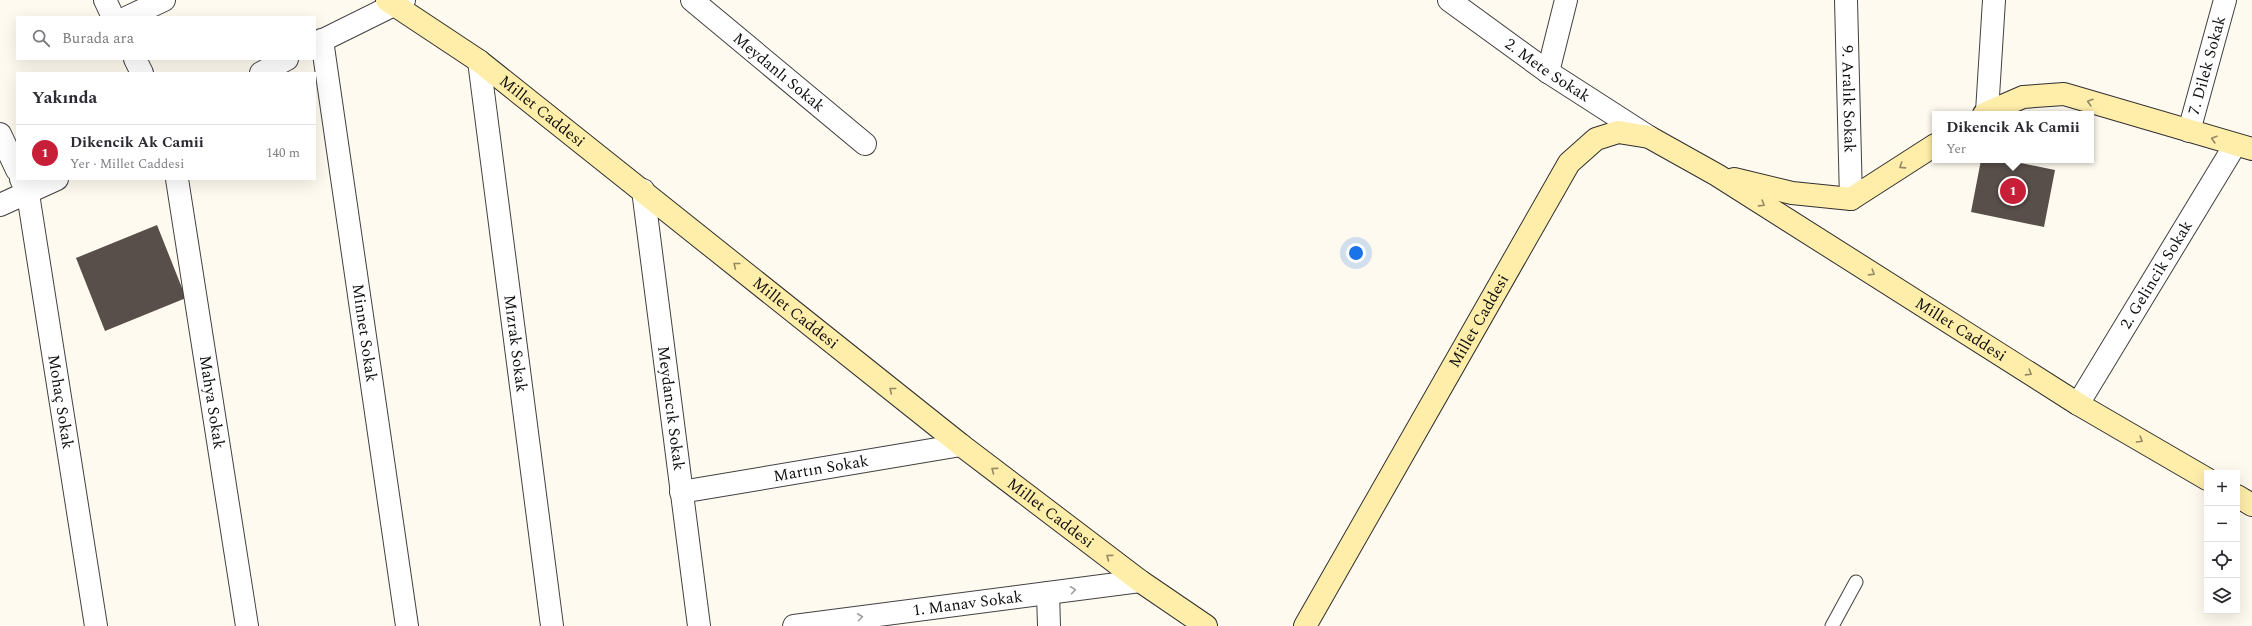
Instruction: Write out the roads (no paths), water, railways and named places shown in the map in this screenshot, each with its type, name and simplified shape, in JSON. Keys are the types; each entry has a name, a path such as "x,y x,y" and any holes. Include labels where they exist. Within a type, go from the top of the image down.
{"main road":[{"name":"Millet Caddesi","path":"395,2 479,61 643,190 961,445 1140,581 1206,626"},
{"path":"1990,111 2023,97 2064,94 2244,147"},
{"name":"Millet Caddesi","path":"1306,626 1569,163 1596,139 1618,132 1650,137 1717,175 2078,404 2204,477"},
{"path":"1851,199 1932,147"},
{"name":"Millet Caddesi","path":"1717,175 1792,193 1851,199"},
{"path":"2240,498 2252,505"}],"street":[{"path":"105,0 112,16"},
{"path":"130,16 164,0"},
{"name":"Meydanlı Sokak","path":"692,0 865,144"},
{"name":"2. Mete Sokak","path":"1449,0 1476,9 1548,72 1650,137"},
{"path":"1548,72 1566,0"},
{"name":"9. Aralık Sokak","path":"1846,0 1851,199"},
{"path":"1985,111 1994,0"},
{"name":"7. Dilek Sokak","path":"2189,131 2226,0"},
{"path":"319,42 395,2"},
{"name":"Minnet Sokak","path":"319,42 407,626"},
{"path":"136,60 142,72"},
{"path":"263,72 285,60"},
{"name":"Mızrak Sokak","path":"479,61 552,626"},
{"path":"0,134 16,168"},
{"name":"2. Gelincik Sokak","path":"2078,404 2244,147"},
{"path":"0,206 25,186 52,180"},
{"name":"Mahya Sokak","path":"177,180 247,626"},
{"name":"Mohaç Sokak","path":"25,186 96,626"},
{"name":"Meydancık Sokak","path":"643,190 699,626"},
{"name":"Martın Sokak","path":"681,492 961,445"},
{"name":"1. Manav Sokak","path":"794,626 909,619 1048,593 1140,581"},
{"path":"1048,593 1049,626"}],"lane":[{"path":"1832,626 1856,582"}],"place":[{"name":"Dikencik Ak Camii","path":"2013,191"}]}
